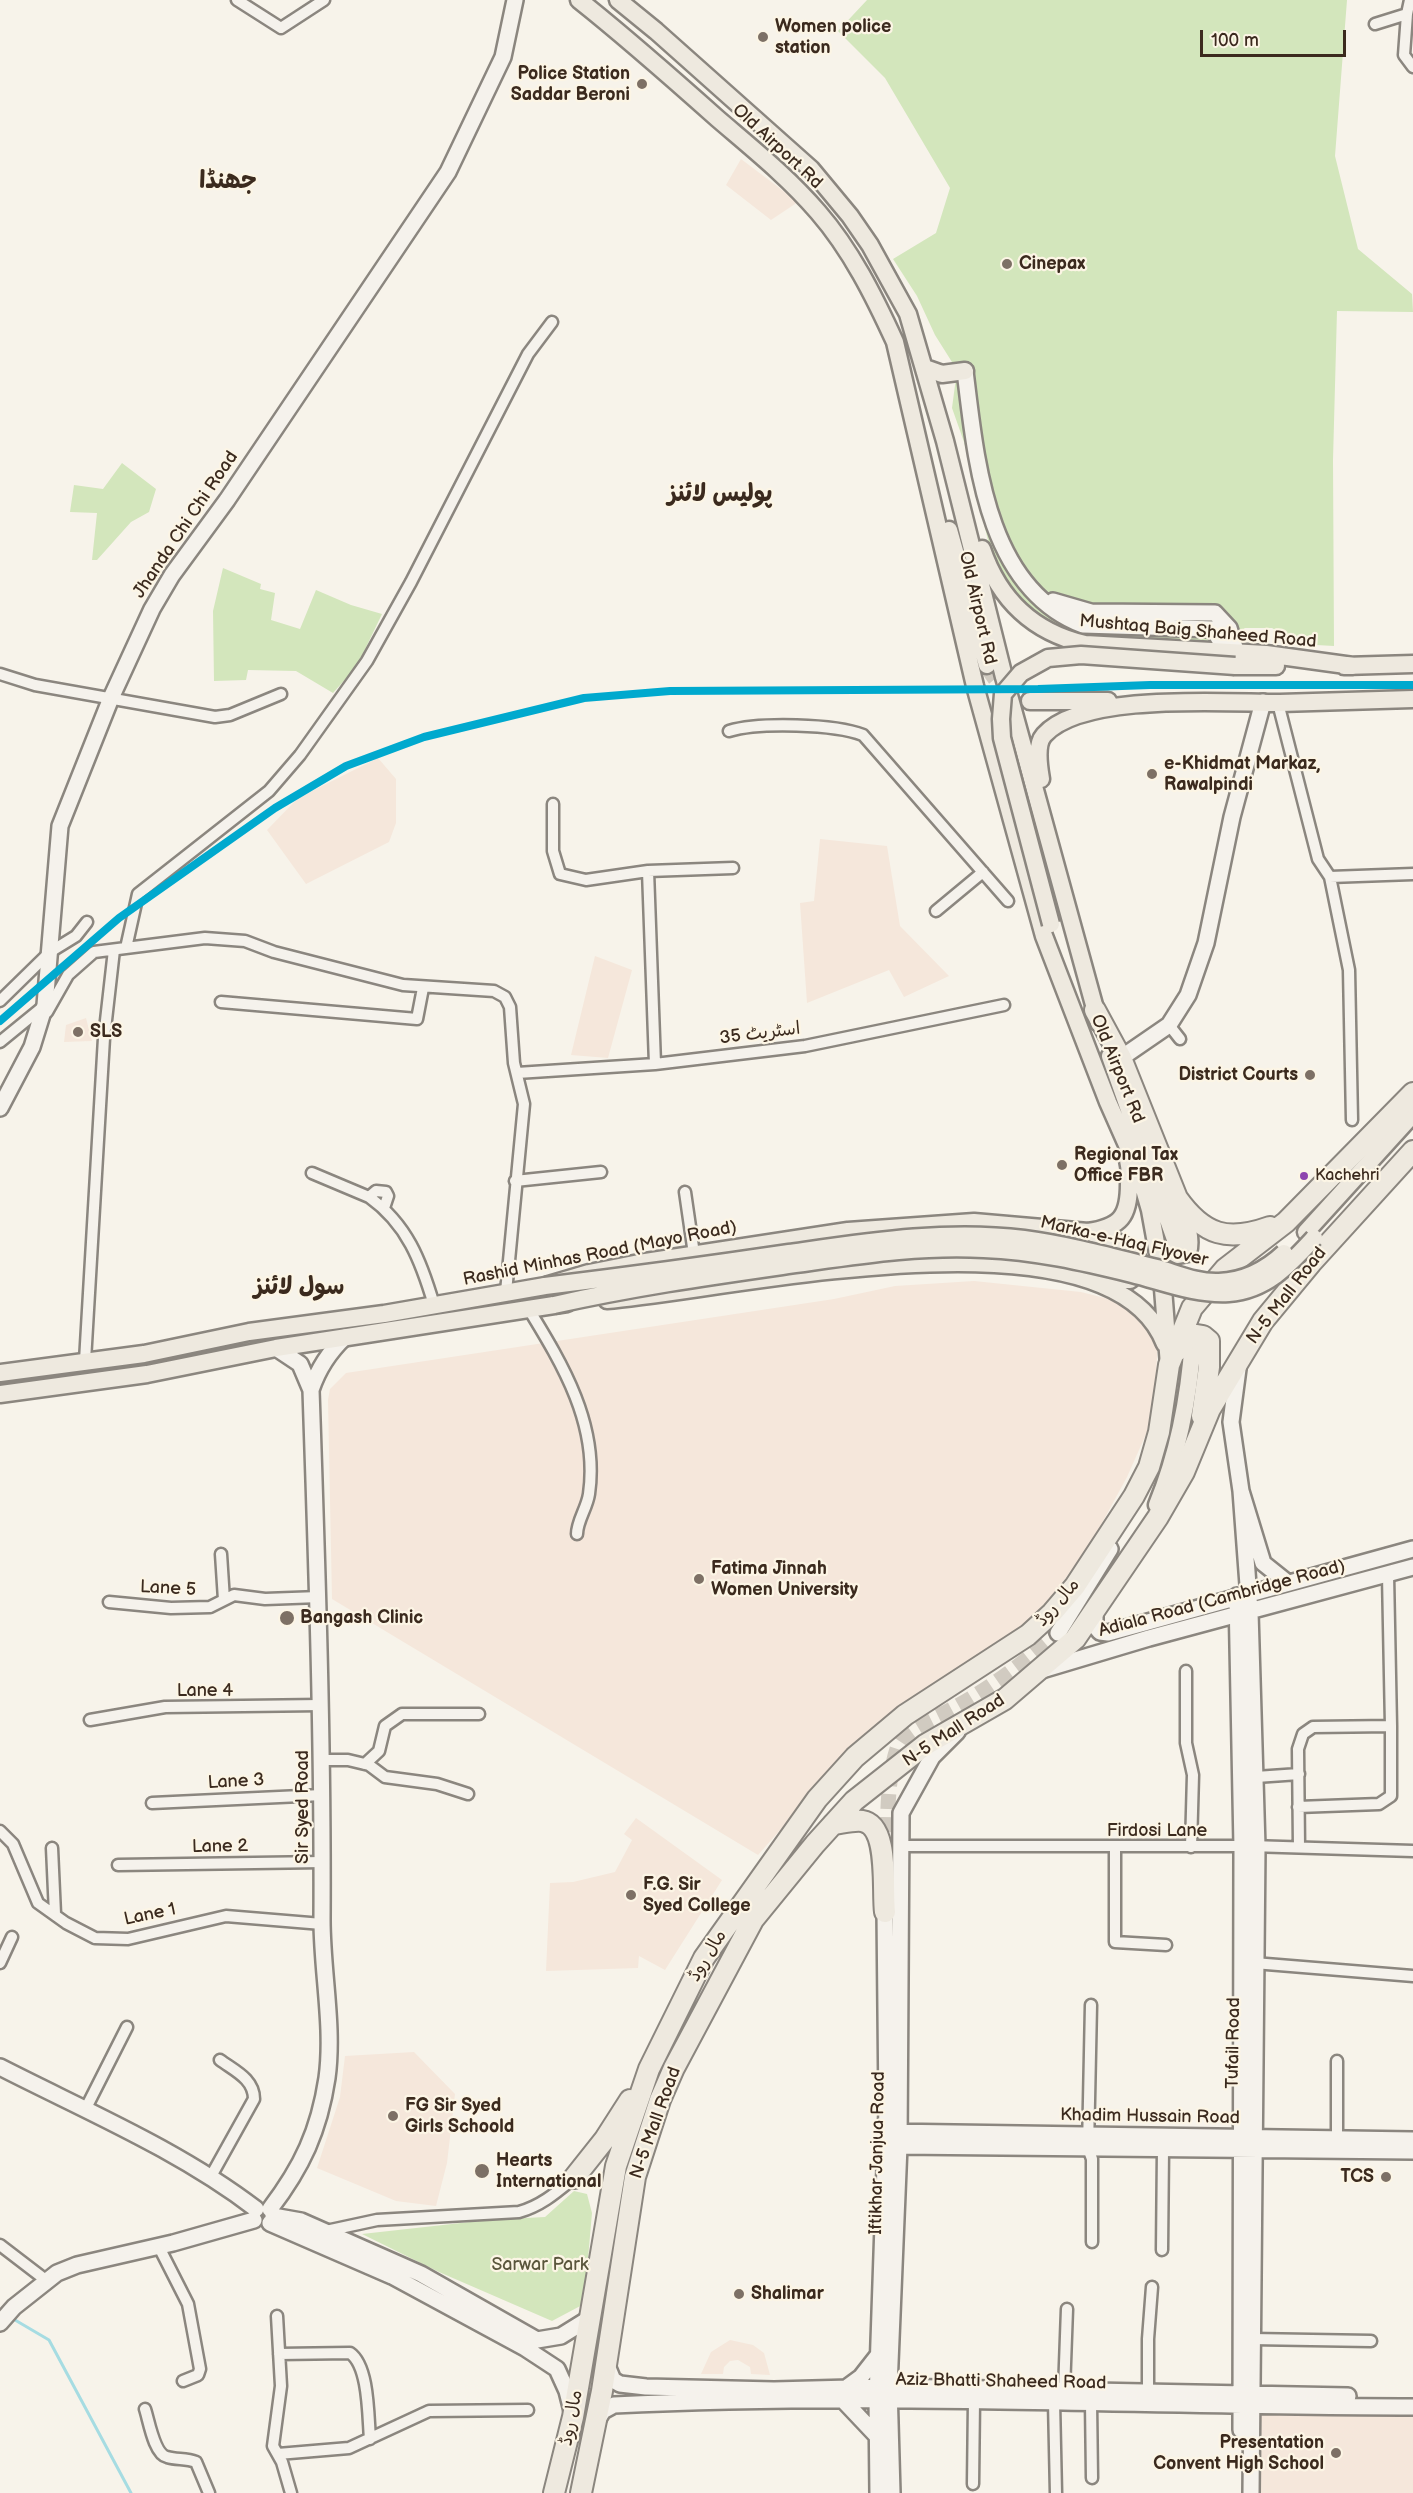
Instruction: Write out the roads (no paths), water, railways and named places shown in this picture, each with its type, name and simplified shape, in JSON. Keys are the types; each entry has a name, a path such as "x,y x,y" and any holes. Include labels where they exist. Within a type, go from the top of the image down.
{"highway":[{"path":"1095,1010 1121,1058 1177,1198 1200,1223 1217,1233 1230,1237 1248,1235 1286,1222"},
{"path":"1169,1365 1192,1308 1205,1290 1225,1269 1286,1222 1413,1093"},
{"name":"N-5 Mall Road","path":"606,2363 635,2177 660,2100 706,2005 753,1920 854,1801 925,1745 1005,1699 1042,1670 1075,1639 1145,1536 1184,1472 1199,1430 1241,1355 1287,1291 1413,1151"},
{"path":"1169,1365 1186,1336 1197,1334 1209,1341 1209,1367 1199,1430"},
{"name":"مال روڈ","path":"553,2493 573,2417 616,2166 649,2069 704,1958 817,1799 855,1757 905,1715 1028,1635 1052,1613 1075,1586 1134,1496 1149,1467 1159,1432 1169,1365"},
{"path":"833,1824 862,1821 874,1826 881,1840 885,1912"},
{"path":"738,1908 720,1948 723,1952 728,1953 753,1920"},
{"path":"687,1992 709,1965 719,1958 721,1961 706,2005"},
{"path":"574,2178 605,2139 649,2069"},
{"name":"مال روڈ","path":"581,2493 606,2363"}],"main road":[{"name":"Old Airport Rd","path":"579,0 626,37 782,172 820,213 850,255 875,299 895,342 904,372 953,597 993,754 1044,936 1108,1102 1139,1172 1156,1235 1167,1318 1169,1365"},
{"name":"Old Airport Rd","path":"618,0 811,169 850,216 870,245 908,314 945,441 1021,741 1095,1010 1178,1245"},
{"name":"Jhanda Chi Chi Road","path":"0,1108 41,1023 45,1005 60,826 111,698 152,609 172,575 227,500 448,172 503,57 517,3"},
{"path":"626,37 640,18"},
{"path":"925,368 942,374 965,371 972,437 1001,545 1015,572 1039,596 1070,620 1083,625 1213,628 1222,644 1217,654"},
{"path":"904,372 987,665"},
{"name":"Mushtaq Baig Shaheed Road","path":"945,441 969,500 990,573 1026,619 1062,639 1085,644 1217,654 1236,660"},
{"path":"1015,572 1053,601 1091,612 1215,613 1229,628 1236,660"},
{"path":"1067,998 1051,924 1002,738 1001,706 1003,694 1011,682 1033,664 1066,654 1353,666 1413,664"},
{"path":"1030,701 1270,703 1413,699"},
{"path":"1051,851 1038,760 1042,737 1058,723 1107,708 1199,701"},
{"path":"993,754 992,709 1000,703 1008,706 1021,741"},
{"path":"1121,1058 1169,1025 1188,996 1206,943 1232,817 1270,703"},
{"name":"Rashid Minhas Road (Mayo Road)","path":"0,1373 144,1354 249,1332 343,1320 545,1286 590,1273 694,1254 848,1231 941,1223 1012,1224 1088,1232 1105,1230 1119,1222 1126,1213 1129,1199 1130,1166 1108,1102"},
{"name":"Marka-e-Haq Flyover","path":"554,1305 639,1287 818,1261 876,1253 952,1248 1037,1254 1132,1274 1184,1289 1231,1293 1271,1280 1413,1114"},
{"name":"Marka-e-Haq Flyover","path":"545,1286 863,1243 946,1236 1007,1237 1038,1241 1105,1255 1183,1277 1219,1282 1239,1280 1272,1265 1310,1235 1413,1130"},
{"path":"1156,1235 1171,1253 1178,1255 1188,1253 1190,1233 1177,1198"},
{"path":"0,1394 147,1374 276,1348 496,1315 528,1308 649,1296 842,1271 960,1261 1017,1264 1084,1277 1130,1280 1140,1271 1136,1253 1124,1245 1088,1232"},
{"path":"1084,1277 1126,1297 1149,1314 1165,1342 1169,1365"},
{"name":"Sir Syed Road","path":"311,1390 334,1348 345,1337"},
{"path":"1145,1536 1168,1478 1181,1434 1190,1386 1193,1340"},
{"name":"Sir Syed Road","path":"265,2215 296,2175 314,2135 327,2077 322,1924 319,1597 311,1390 300,1364 290,1354 276,1348"},
{"path":"1241,1355 1235,1380 1231,1422 1241,1491 1263,1563 1288,1583"},
{"name":"Tufail Road","path":"1241,1491 1243,1595 1256,1777 1249,1847 1246,2401 1242,2493"},
{"path":"1058,1633 1106,1556 1134,1496"},
{"name":"Adiala Road (Cambridge Road)","path":"1095,1609 1095,1626 1100,1632 1108,1634 1413,1548"},
{"name":"Adiala Road (Cambridge Road)","path":"1042,1670 1149,1638 1413,1568"},
{"name":"Tufail Road","path":"1244,1614 1254,1963 1246,2144 1252,2339 1246,2401 1251,2493"},
{"name":"Iftikhar Janjua Road","path":"878,2493 877,2436 883,2393 895,2136 901,1813 932,1758 968,1721"},
{"name":"Iftikhar Janjua Road","path":"885,1912 895,2136 880,2354 892,2493"},
{"path":"0,2067 210,2178 265,2215 392,2276 525,2348 557,2369 567,2391 573,2417"},
{"name":"Khadim Hussain Road","path":"895,2136 1246,2144 1413,2151"},
{"name":"Khadim Hussain Road","path":"1088,2142 1163,2149 1337,2139 1413,2140"},
{"path":"0,2323 14,2307 46,2281 57,2273 76,2265 159,2247 265,2215 301,2221 421,2274 537,2340 561,2336 590,2318"},
{"path":"877,2436 844,2394 880,2354"},
{"name":"Aziz Bhatti Shaheed Road","path":"606,2363 610,2376 620,2384 844,2394"},
{"name":"Aziz Bhatti Shaheed Road","path":"883,2393 974,2401 1148,2393 1246,2401 1413,2407"},
{"name":"Aziz Bhatti Shaheed Road","path":"596,2423 603,2411 614,2405 844,2394 1059,2397 1091,2403 1413,2397"}],"street":[{"path":"237,0 281,28 324,0"},
{"path":"1410,0 1404,55 1413,67"},
{"path":"1375,24 1407,14"},
{"path":"86,1361 104,1038 120,949 138,894 269,791 300,755 367,661 411,582 528,354 552,322"},
{"path":"0,674 35,685 222,717 280,694"},
{"path":"1270,703 1318,859 1330,877 1349,970 1352,1120"},
{"path":"729,731 744,727 783,726 852,731 864,735 1008,901"},
{"path":"553,804 553,851 560,874 586,880 648,871 733,868"},
{"path":"648,871 654,1064"},
{"path":"936,911 982,872"},
{"path":"1330,877 1413,874"},
{"path":"0,1001 50,952 76,936 87,921"},
{"path":"41,1023 68,975 94,952 206,938 245,941 285,955 403,985 494,991 505,997 510,1007 514,1064 524,1104 506,1293"},
{"path":"221,1002 417,1018 423,987"},
{"path":"0,1042 45,1005"},
{"name":"اسٹریٹ 35","path":"518,1073 654,1064 805,1046 1004,1005"},
{"path":"1169,1025 1179,1039"},
{"path":"515,1181 601,1172"},
{"path":"312,1173 369,1197 376,1191 386,1192 388,1196 384,1208 400,1225 416,1251 434,1305"},
{"path":"685,1192 694,1254"},
{"path":"528,1308 557,1355 584,1418 589,1450 589,1493 577,1534"},
{"name":"Lane 5","path":"221,1554 224,1600"},
{"path":"1298,1806 1378,1804 1391,1796 1388,1575"},
{"name":"Lane 5","path":"109,1602 210,1607 234,1595 265,1599 319,1597"},
{"path":"1186,1671 1186,1743 1193,1775 1191,1847"},
{"name":"Lane 4","path":"90,1720 165,1707 321,1705"},
{"path":"365,1764 379,1751 384,1739 385,1726 402,1714 479,1714"},
{"path":"1299,1847 1298,1749 1303,1734 1313,1727 1391,1726"},
{"path":"322,1760 348,1760 365,1764 385,1777 437,1784 468,1794"},
{"path":"1256,1777 1299,1774"},
{"name":"Lane 3","path":"152,1803 322,1795"},
{"name":"Lane 1","path":"0,1832 13,1844 38,1903 66,1923 95,1938 128,1939 226,1916 322,1924"},
{"name":"Firdosi Lane","path":"901,1846 1299,1847 1413,1851"},
{"path":"1115,1847 1115,1942 1166,1945"},
{"path":"52,1848 55,1914"},
{"name":"Lane 2","path":"118,1865 323,1862"},
{"path":"0,1963 12,1937"},
{"path":"1254,1963 1413,1976"},
{"path":"1091,2005 1088,2142 1092,2159 1092,2242"},
{"path":"85,2110 127,2027"},
{"path":"210,2178 254,2099 254,2088 248,2080 220,2060"},
{"path":"1337,2061 1337,2139"},
{"path":"1162,2250 1163,2149"},
{"path":"327,2231 377,2220 519,2212 541,2204 574,2178"},
{"path":"0,2245 46,2281"},
{"path":"159,2247 188,2304 200,2368 198,2375 183,2381"},
{"path":"1148,2393 1148,2339 1152,2287"},
{"path":"1056,2493 1059,2397 1067,2309"},
{"path":"277,2316 279,2411 273,2436 291,2493"},
{"path":"1252,2339 1371,2341"},
{"path":"279,2354 350,2353 355,2356 362,2368 370,2439"},
{"path":"973,2484 974,2401"},
{"path":"1091,2403 1092,2478"},
{"path":"145,2409 159,2453 166,2457 182,2457 196,2462 209,2493"},
{"path":"278,2454 340,2450 370,2439 429,2411 528,2410"}],"waterway":[{"path":"15,2320 49,2340 131,2493"}],"tunnel":[{"path":"987,665 1004,688 1030,701"},
{"path":"887,1855 891,1772 900,1741 919,1726 999,1680 1058,1633"}],"place":[{"name":"Women police station","path":"763,37"},
{"name":"Police Station Saddar Beroni","path":"642,84"},
{"name":"Cinepax","path":"1007,264"},
{"name":"e-Khidmat Markaz, Rawalpindi","path":"1152,774"},
{"name":"SLS","path":"78,1032"},
{"name":"District Courts","path":"1310,1075"},
{"name":"Regional Tax Office FBR","path":"1062,1165"},
{"name":"Kachehri","path":"1304,1176"},
{"name":"Fatima Jinnah Women University","path":"699,1579"},
{"name":"Bangash Clinic","path":"287,1618"},
{"name":"F.G. Sir Syed College","path":"631,1895"},
{"name":"FG Sir Syed Girls Schoold","path":"393,2116"},
{"name":"Hearts International","path":"482,2171"},
{"name":"TCS","path":"1386,2177"},
{"name":"Shalimar","path":"739,2294"},
{"name":"Presentation Convent High School","path":"1336,2453"}],"district":[{"name":"جھنڈا","path":"228,182"},
{"name":"پولیس لائنز","path":"720,495"},
{"name":"سول لائنز","path":"299,1288"}],"park label":[{"name":"Sarwar Park","path":"540,2265"}]}
